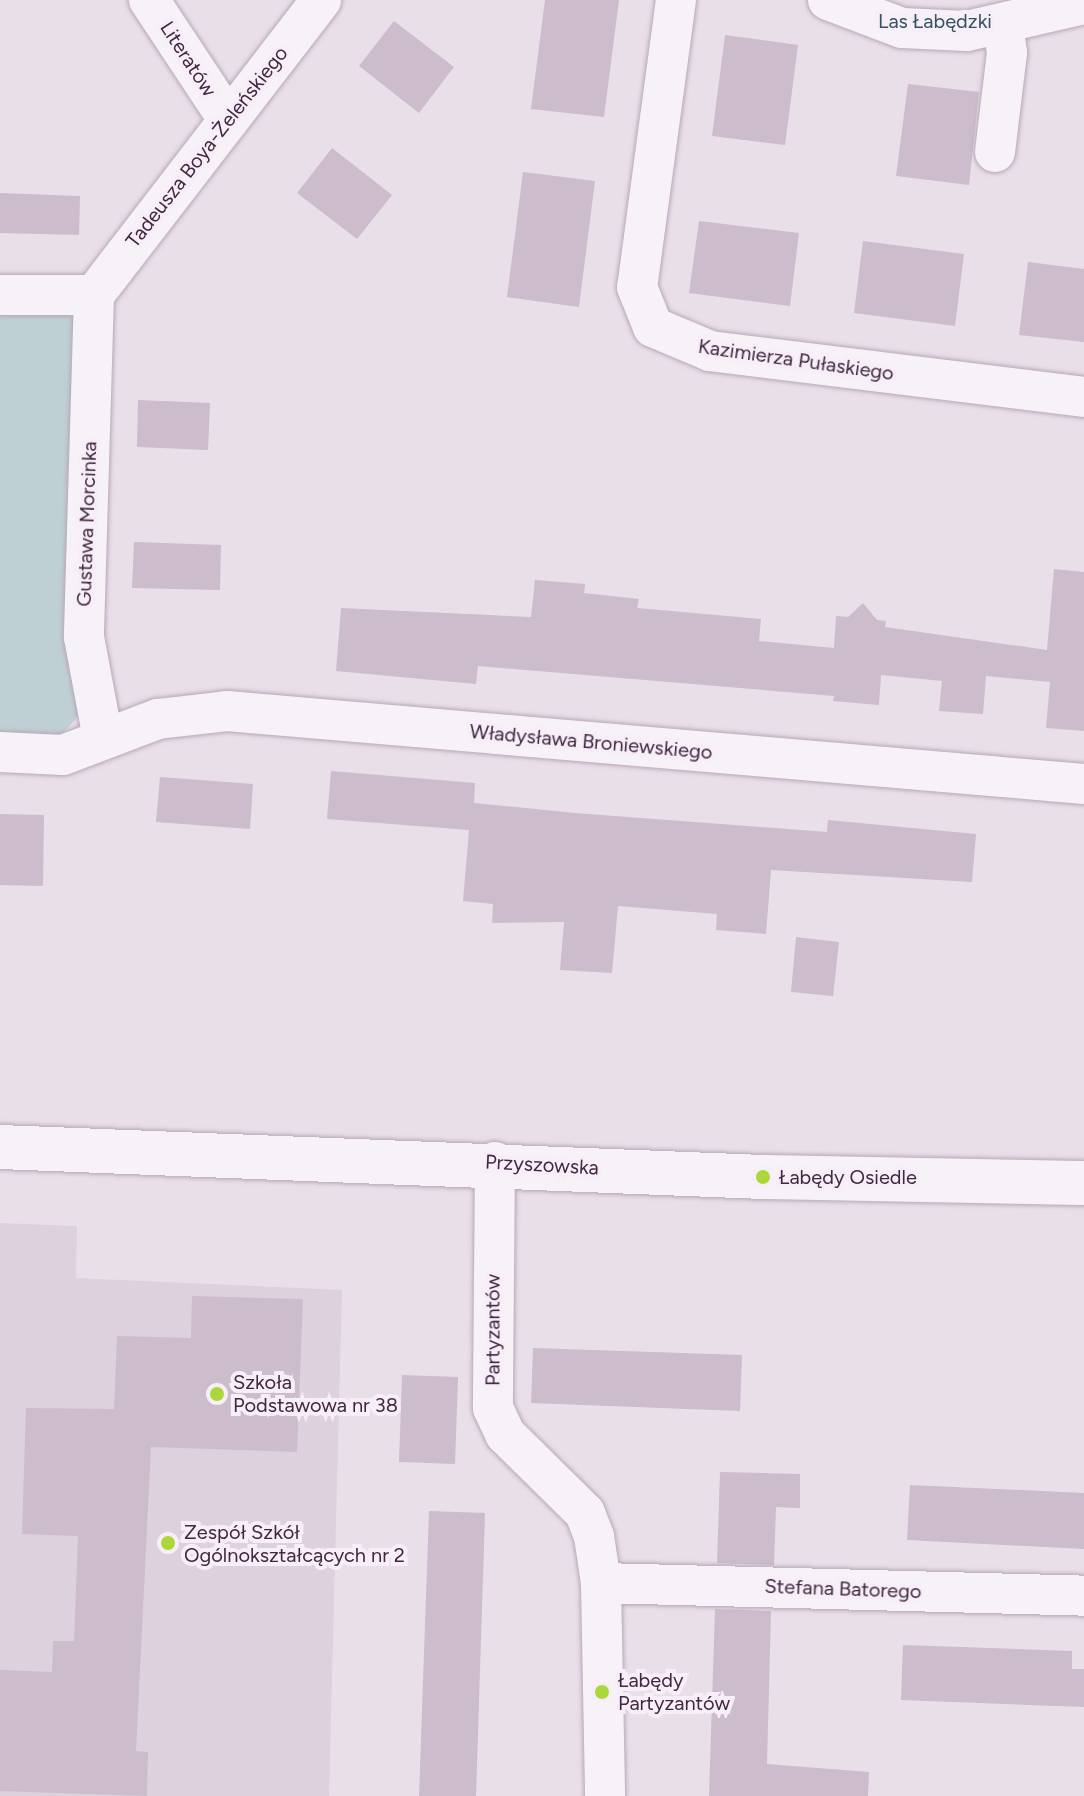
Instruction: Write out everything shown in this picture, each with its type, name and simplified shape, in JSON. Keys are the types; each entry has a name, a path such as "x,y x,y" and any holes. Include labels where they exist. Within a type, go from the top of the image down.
{"street":[{"name":"Literatów","path":"149,0 227,118"},
{"name":"Tadeusza Boya-Żeleńskiego","path":"94,295 227,118 321,0"},
{"name":"Kazimierza Pułaskiego","path":"676,0 637,287 653,327 710,351 1084,397"},
{"path":"828,0 902,28 967,31 1084,4"},
{"path":"995,152 1007,53 1003,23"},
{"path":"0,295 94,295"},
{"name":"Gustawa Morcinka","path":"94,295 84,637 103,739"},
{"name":"Władysława Broniewskiego","path":"103,739 158,719 227,711 1084,784"},
{"path":"0,752 63,755 103,739"},
{"name":"Przyszowska","path":"0,1147 495,1162 763,1177 1084,1183"},
{"name":"Partyzantów","path":"495,1162 493,1408 505,1434 585,1513 594,1536 601,1583 605,1796"},
{"name":"Stefana Batorego","path":"601,1583 1084,1596"}],"shaded area":[{"path":"0,307 53,307 74,319 86,707 59,738 0,739"},
{"name":"Zespół Szkół Ogólnokształcących nr 2","path":"0,1223 77,1226 76,1278 342,1290 329,1796 0,1796"}],"building":[{"path":"545,0 619,0 604,117 531,109"},
{"path":"394,21 454,67 419,113 359,66"},
{"path":"725,35 798,45 785,145 712,136"},
{"path":"908,84 979,92 969,185 896,176"},
{"path":"332,148 392,195 357,239 297,193"},
{"path":"523,172 595,181 579,307 507,297"},
{"path":"0,193 80,196 79,235 0,233"},
{"path":"699,221 799,233 790,306 689,293"},
{"path":"863,241 964,254 955,326 854,313"},
{"path":"1028,262 1084,269 1084,342 1019,335"},
{"path":"138,400 210,403 208,450 137,447"},
{"path":"134,542 221,545 220,590 132,588"},
{"path":"1054,569 1084,572 1084,731 1046,728 1050,682 986,676 983,714 939,711 942,681 881,675 879,705 833,701 834,696 478,666 476,684 336,671 341,608 531,617 535,580 585,584 584,593 639,599 637,608 761,619 759,641 834,648 836,616 848,617 863,603 877,620 886,621 885,627 1047,650"},
{"path":"331,771 475,783 474,803 575,813 827,832 828,820 976,834 972,882 771,870 766,934 716,930 717,914 618,906 612,973 560,970 564,922 492,923 493,904 463,901 469,830 327,819"},
{"path":"160,777 253,784 250,829 156,822"},
{"path":"0,814 44,815 43,886 0,885"},
{"path":"796,937 839,942 833,996 791,992"},
{"path":"192,1296 303,1299 297,1452 151,1447 136,1751 148,1752 147,1796 0,1791 0,1670 52,1672 53,1641 74,1641 78,1536 22,1534 26,1408 114,1409 117,1336 191,1338"},
{"path":"533,1348 742,1355 740,1411 531,1403"},
{"path":"402,1375 458,1377 455,1464 399,1462"},
{"path":"720,1472 800,1474 800,1508 776,1507 774,1565 717,1563"},
{"path":"910,1485 1084,1493 1084,1549 907,1540"},
{"path":"429,1511 485,1513 476,1796 419,1796"},
{"path":"715,1609 771,1611 767,1764 869,1772 868,1796 709,1796"},
{"path":"903,1645 1072,1651 1072,1669 1084,1669 1084,1707 901,1700"}],"place":[{"name":"Łabędy Osiedle","path":"763,1177"},
{"name":"Szkoła Podstawowa nr 38","path":"217,1394"},
{"name":"Zespół Szkół Ogólnokształcących nr 2","path":"168,1543"},
{"name":"Łabędy Partyzantów","path":"602,1692"}],"park label":[{"name":"Las Łabędzki","path":"935,21"}]}
